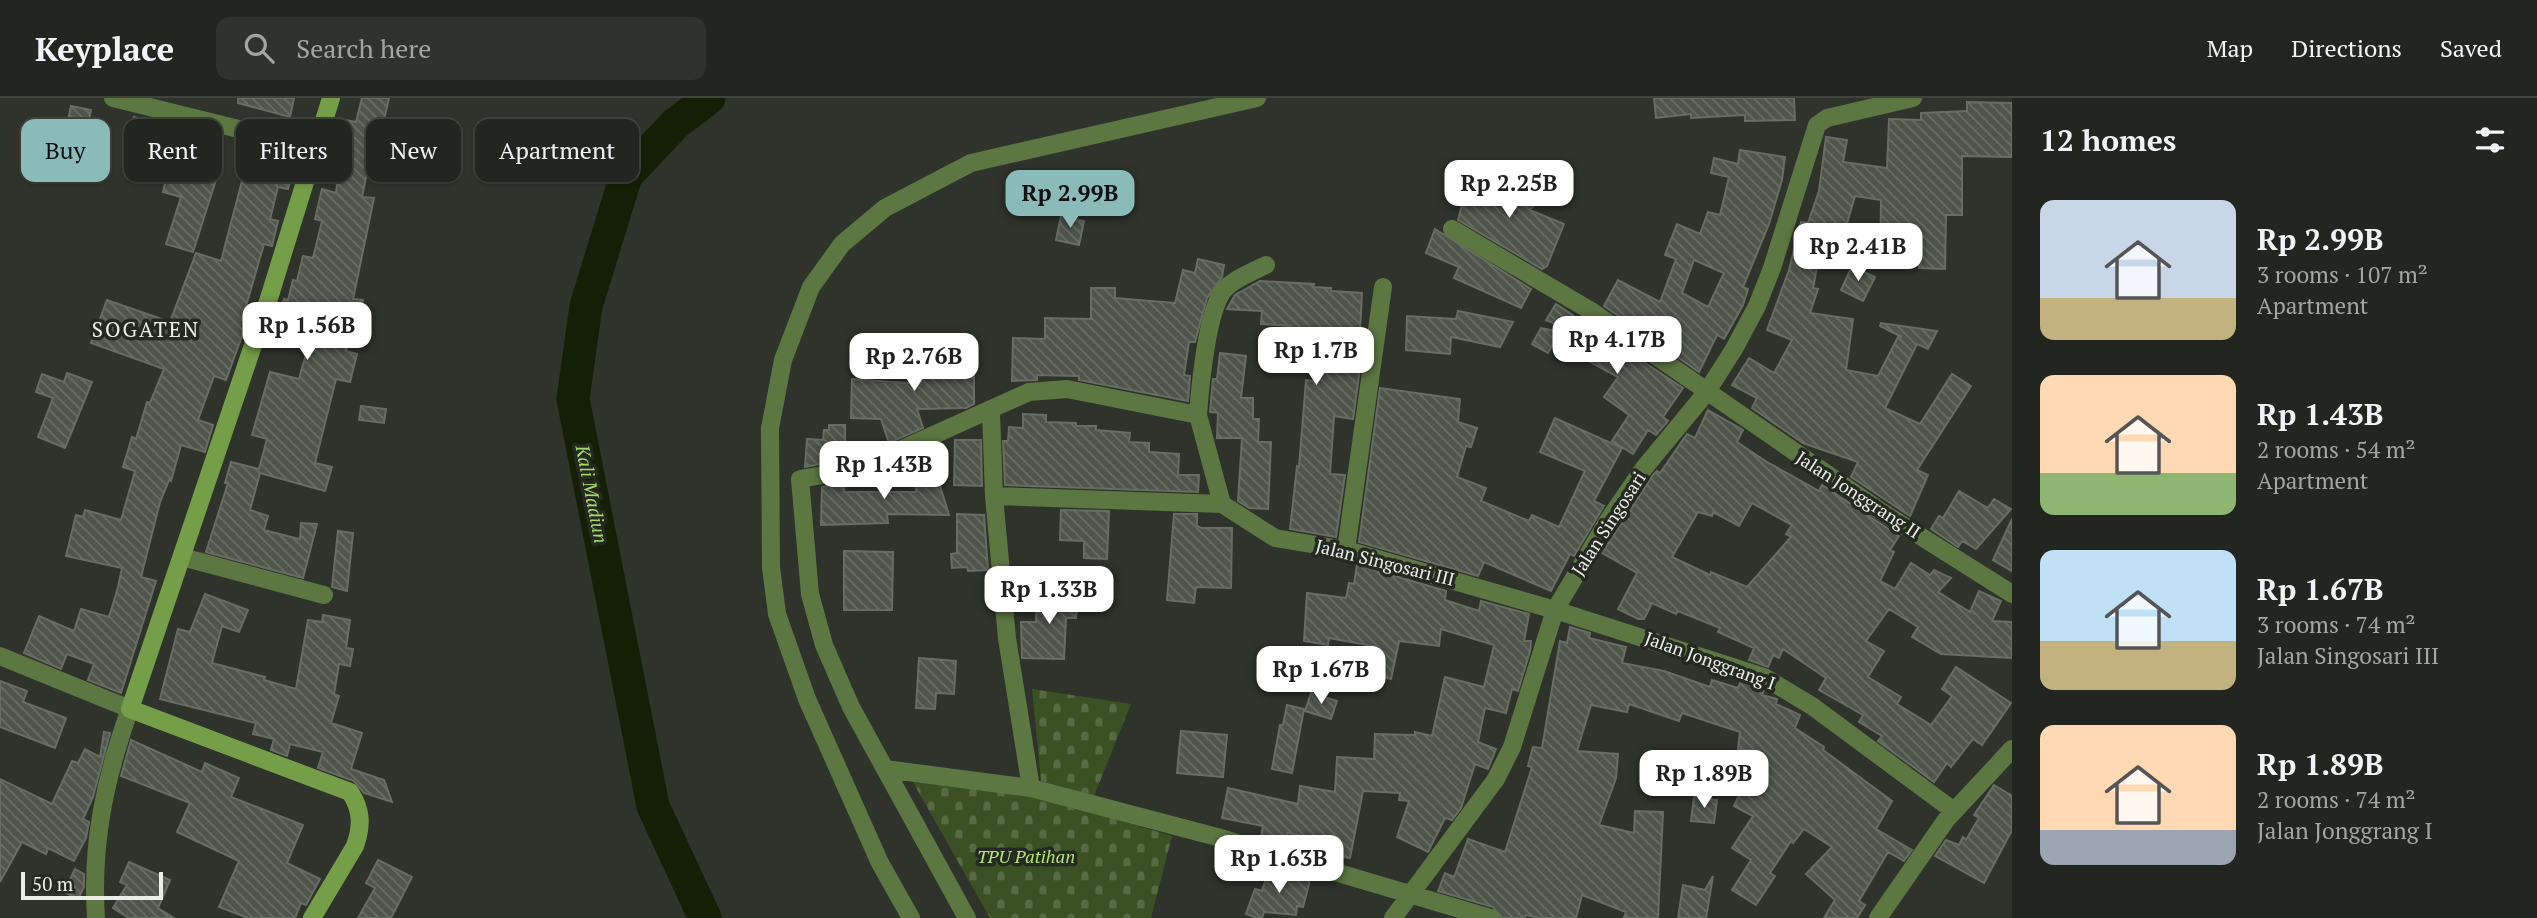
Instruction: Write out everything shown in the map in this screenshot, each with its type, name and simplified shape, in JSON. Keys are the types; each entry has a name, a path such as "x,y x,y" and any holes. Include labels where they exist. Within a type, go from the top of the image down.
{"street":[{"path":"113,98 236,128"},
{"path":"325,119 331,98"},
{"path":"911,918 880,863 807,699 777,614 771,567 770,428 783,360 811,287 842,244 885,208 971,163 1257,98"},
{"name":"Jalan Singosari","path":"1393,918 1496,779 1512,747 1555,610 1609,519 1644,468 1706,393 1757,306 1817,125 1827,118 1913,98"},
{"path":"96,918 95,854 98,820 108,776 305,182"},
{"name":"Jalan Jonggrang II","path":"1452,229 1591,312 1706,393 2012,594"},
{"path":"994,496 1222,504 1198,415 1201,378 1220,296 1230,284 1266,265"},
{"path":"1346,550 1383,287"},
{"path":"967,918 851,707 824,645 810,594 800,479 846,471 991,412 1029,393 1067,389 1198,415"},
{"path":"991,412 994,496 1007,638 1031,788"},
{"name":"Jalan Singosari III","path":"1222,504 1275,538 1346,550 1555,610"},
{"path":"181,557 324,595"},
{"name":"Jalan Jonggrang I","path":"1555,610 1661,642 1777,683 1954,811"},
{"path":"0,656 130,709 350,792 359,810 360,834 312,918"},
{"path":"1878,918 1954,811 2004,771 2012,749"},
{"path":"885,769 1031,788 1411,893 1490,918"}],"green space":[{"path":"1032,689 1131,704 1094,796 1041,781"},
{"name":"TPU Patihan","path":"910,777 999,785 1172,836 1151,918 990,918"}],"building":[{"path":"238,98 294,98 290,117 238,103"},
{"path":"362,98 389,98 384,119 366,119 366,177 362,197 374,198 353,299 363,300 360,317 356,316 346,351 357,354 350,382 336,379 315,463 332,467 325,491 260,473 250,510 268,516 264,530 295,538 300,539 301,523 317,524 303,578 206,552 228,483 225,483 231,462 259,469 267,439 252,435 270,372 299,379 308,347 271,337 284,299 288,300 293,280 297,281 303,256 313,258 322,221 315,219 322,189 336,193 337,182 352,182 352,121 356,122"},
{"path":"1654,98 1794,98 1795,120 1745,121 1745,115 1691,118 1691,114 1656,118"},
{"path":"1967,102 2012,103 2012,157 1962,156 1962,215 1946,215 1945,269 1919,268 1919,262 1880,261 1881,200 1855,196 1839,251 1821,247 1813,288 1818,289 1810,313 1853,319 1846,370 1878,376 1898,337 1902,337 1880,326 1881,323 1937,331 1928,349 1917,344 1885,408 1920,424 1952,374 1971,386 1917,470 1928,475 1910,516 1851,477 1858,462 1803,443 1752,408 1757,398 1732,385 1749,358 1774,373 1792,340 1767,330 1789,270 1801,222 1808,223 1819,191 1826,137 1847,140 1843,162 1887,168 1889,119 1921,120 1921,113 1967,111"},
{"path":"71,106 91,110 89,119 68,119"},
{"path":"1740,150 1785,157 1782,180 1769,224 1743,287 1748,289 1743,305 1724,339 1717,335 1699,372 1604,306 1618,280 1660,302 1676,259 1665,255 1677,224 1700,234 1708,212 1720,215 1729,177 1711,173 1714,158 1738,164","holes":["1694,260 1724,273 1708,307 1682,293"]},
{"path":"1470,174 1510,184 1508,189 1534,205 1530,210 1564,224 1547,266 1542,269 1458,220"},
{"path":"165,182 215,182 193,252 166,244 181,197 163,192"},
{"path":"242,182 290,182 288,189 278,187 270,219 278,221 272,246 264,244 242,320 247,322 226,380 214,376 198,420 213,425 205,452 181,445 171,481 169,480 160,502 141,577 156,581 121,693 88,680 94,664 67,654 61,669 24,653 39,616 74,631 81,609 109,617 118,587 122,568 66,556 76,515 83,517 85,510 121,520 135,471 123,467 132,437 136,439 147,402 150,403 164,369 91,343 107,300 170,322 196,253 221,261"},
{"path":"1061,216 1084,221 1079,245 1056,240"},
{"path":"1435,229 1531,289 1521,308 1454,278 1459,267 1426,253"},
{"path":"1198,259 1224,265 1222,277 1207,298 1195,342 1189,342 1184,375 1190,376 1188,401 1079,380 1079,376 1037,375 1037,380 1012,381 1013,338 1045,339 1045,318 1091,319 1091,288 1115,288 1115,298 1175,303 1183,270 1195,273"},
{"path":"1852,266 1875,277 1863,301 1841,290"},
{"path":"1260,281 1314,284 1313,287 1331,288 1331,291 1362,293 1360,368 1353,419 1334,416 1330,474 1345,475 1336,537 1290,529 1297,466 1299,467 1306,380 1315,381 1318,333 1290,330 1291,326 1261,324 1262,311 1227,309 1235,295"},
{"path":"1556,304 1683,388 1663,417 1668,421 1656,435 1648,430 1633,454 1612,441 1629,415 1604,397 1618,377 1554,342 1548,353 1532,344 1541,328 1556,331 1558,325 1546,320"},
{"path":"1458,311 1513,322 1500,347 1451,337 1450,354 1406,350 1407,316 1456,319"},
{"path":"922,337 950,337 951,374 974,374 974,404 966,408 917,409 923,428 889,443 881,419 851,418 852,379 921,384"},
{"path":"1220,353 1246,356 1241,398 1253,398 1253,419 1259,419 1258,442 1271,442 1268,509 1249,508 1238,501 1242,438 1217,438 1218,413 1210,412 1213,379 1217,379"},
{"path":"67,373 92,382 65,448 38,437 53,398 36,392 42,374 64,382"},
{"path":"1380,388 1460,399 1458,422 1477,428 1471,447 1466,446 1457,477 1486,488 1481,501 1529,521 1532,515 1559,527 1585,471 1540,452 1555,418 1622,448 1594,501 1604,506 1574,556 1570,554 1551,591 1484,562 1478,576 1359,542"},
{"path":"361,406 386,409 384,423 359,420"},
{"path":"1708,410 1743,430 1737,442 1767,462 1819,491 1822,485 1899,536 1890,550 1894,552 1880,581 1895,589 1911,563 1930,575 1934,570 1951,578 1938,592 1970,612 1979,591 2001,601 1992,621 2012,622 2012,658 1941,654 1912,637 1918,627 1889,609 1866,641 1884,651 1868,677 1901,697 1897,704 1931,725 1952,696 1942,689 1956,667 2011,703 1982,745 1973,739 1951,767 1947,763 1934,782 1878,741 1882,736 1859,722 1863,715 1819,690 1826,678 1783,649 1779,658 1773,655 1768,667 1749,660 1754,648 1718,632 1720,628 1678,611 1676,614 1652,603 1644,619 1638,619 1618,609 1637,573 1602,553 1653,475 1657,471 1660,473 1687,434 1695,438","holes":["1752,503 1792,525 1786,534 1791,537 1747,587 1711,572 1710,575 1672,557 1698,512 1712,516 1713,512 1739,526"]},
{"path":"1023,414 1046,415 1046,422 1076,423 1076,426 1096,426 1096,430 1130,433 1129,442 1149,443 1149,452 1179,454 1178,475 1199,475 1198,492 1005,485 1003,441 1008,441 1009,427 1023,428"},
{"path":"829,425 845,425 845,459 805,467 807,439 823,440 824,430 829,430"},
{"path":"955,440 981,440 982,486 954,485"},
{"path":"915,463 933,463 949,515 887,514 888,523 821,525 822,487 845,483 844,492 916,492"},
{"path":"1959,491 1988,508 1994,499 2011,509 1976,549 1962,541 1958,547 1931,529 1939,516 1943,518"},
{"path":"1061,510 1109,511 1107,559 1084,558 1084,541 1060,540"},
{"path":"957,514 984,515 988,570 968,571 967,567 952,568 951,554 957,553"},
{"path":"1174,514 1197,514 1197,526 1201,528 1232,528 1231,588 1196,587 1194,603 1167,600"},
{"path":"2012,519 2012,571 1993,560"},
{"path":"338,531 353,533 347,591 332,587"},
{"path":"844,551 893,552 892,610 844,610"},
{"path":"1357,565 1446,591 1445,600 1479,611 1481,601 1529,614 1524,641 1531,641 1530,651 1518,691 1512,689 1506,713 1485,708 1478,742 1496,749 1488,769 1475,764 1461,808 1452,820 1445,818 1428,852 1397,837 1409,801 1399,800 1400,793 1363,791 1350,858 1326,854 1328,840 1287,833 1285,845 1261,838 1263,826 1222,818 1228,788 1298,804 1300,786 1335,792 1337,757 1374,759 1375,734 1415,735 1415,732 1432,736 1445,677 1484,687 1494,645 1441,629 1439,646 1399,641 1391,679 1372,675 1378,647 1329,638 1328,645 1304,641 1307,593 1346,598 1349,583 1354,584"},
{"path":"1037,592 1078,594 1076,618 1066,618 1064,659 1022,658 1021,622 1036,622"},
{"path":"205,594 248,610 239,632 222,626 212,663 265,677 264,680 296,689 308,620 322,622 323,615 350,620 346,648 353,649 350,666 339,664 334,694 339,696 331,723 362,733 351,769 384,780 392,802 364,793 354,781 318,768 323,752 290,744 287,756 271,750 274,739 253,734 256,723 160,699 178,629 190,632"},
{"path":"1570,627 1590,633 1589,638 1626,647 1622,663 1664,671 1710,687 1712,680 1738,688 1741,681 1759,687 1764,690 1762,695 1777,699 1776,704 1800,715 1795,728 1824,747 1823,750 1892,801 1876,829 1912,850 1904,861 1888,852 1859,901 1865,905 1857,918 1824,918 1835,900 1806,874 1832,847 1804,829 1793,843 1791,841 1770,873 1775,876 1756,905 1732,890 1751,860 1732,848 1753,816 1734,806 1759,751 1738,749 1740,732 1682,713 1679,721 1629,704 1627,712 1591,705 1577,751 1618,754 1616,778 1599,825 1634,833 1635,811 1663,812 1658,918 1624,918 1626,912 1582,895 1576,918 1539,918 1526,915 1525,918 1501,918 1493,907 1438,891 1445,873 1454,877 1468,839 1505,852 1532,767 1528,766 1533,747 1542,748 1560,641 1567,643"},
{"path":"919,658 956,661 954,694 936,693 935,709 916,708"},
{"path":"0,681 27,691 23,702 66,718 55,748 0,727"},
{"path":"1311,693 1337,701 1331,719 1305,711"},
{"path":"1287,705 1304,709 1292,773 1272,769 1280,725 1283,725"},
{"path":"1181,731 1227,735 1223,777 1177,773"},
{"path":"104,732 110,733 93,797 83,819 89,822 86,838 74,861 48,848 46,854 22,842 0,882 0,779 52,804 72,761 78,763 85,749 100,757"},
{"path":"131,740 202,772 205,763 239,778 231,797 303,825 287,863 320,879 306,905 301,903 295,918 248,918 219,907 239,861 177,832 190,803 121,776"},
{"path":"1994,785 2012,796 2012,830 1984,883 1935,856 1946,840 1959,845 1963,837 1966,840 1979,818 1974,815"},
{"path":"1694,797 1717,800 1714,823 1691,821"},
{"path":"378,860 412,877 391,918 358,918 375,888 366,883"},
{"path":"129,862 170,880 158,908 174,918 129,918 113,908 127,885 120,882"},
{"path":"75,869 84,874 84,887 78,899 64,892"},
{"path":"1269,869 1310,880 1303,907 1297,906 1296,915 1264,912 1262,918 1257,918 1246,914 1255,889 1262,891"},
{"path":"1713,876 1706,918 1678,918 1683,885 1705,890"}],"waterway":[{"name":"Kali Madiun","path":"705,918 653,806 573,399 586,306 626,176 675,124 709,98"}],"district":[{"name":"SOGATEN","path":"146,330"}]}
